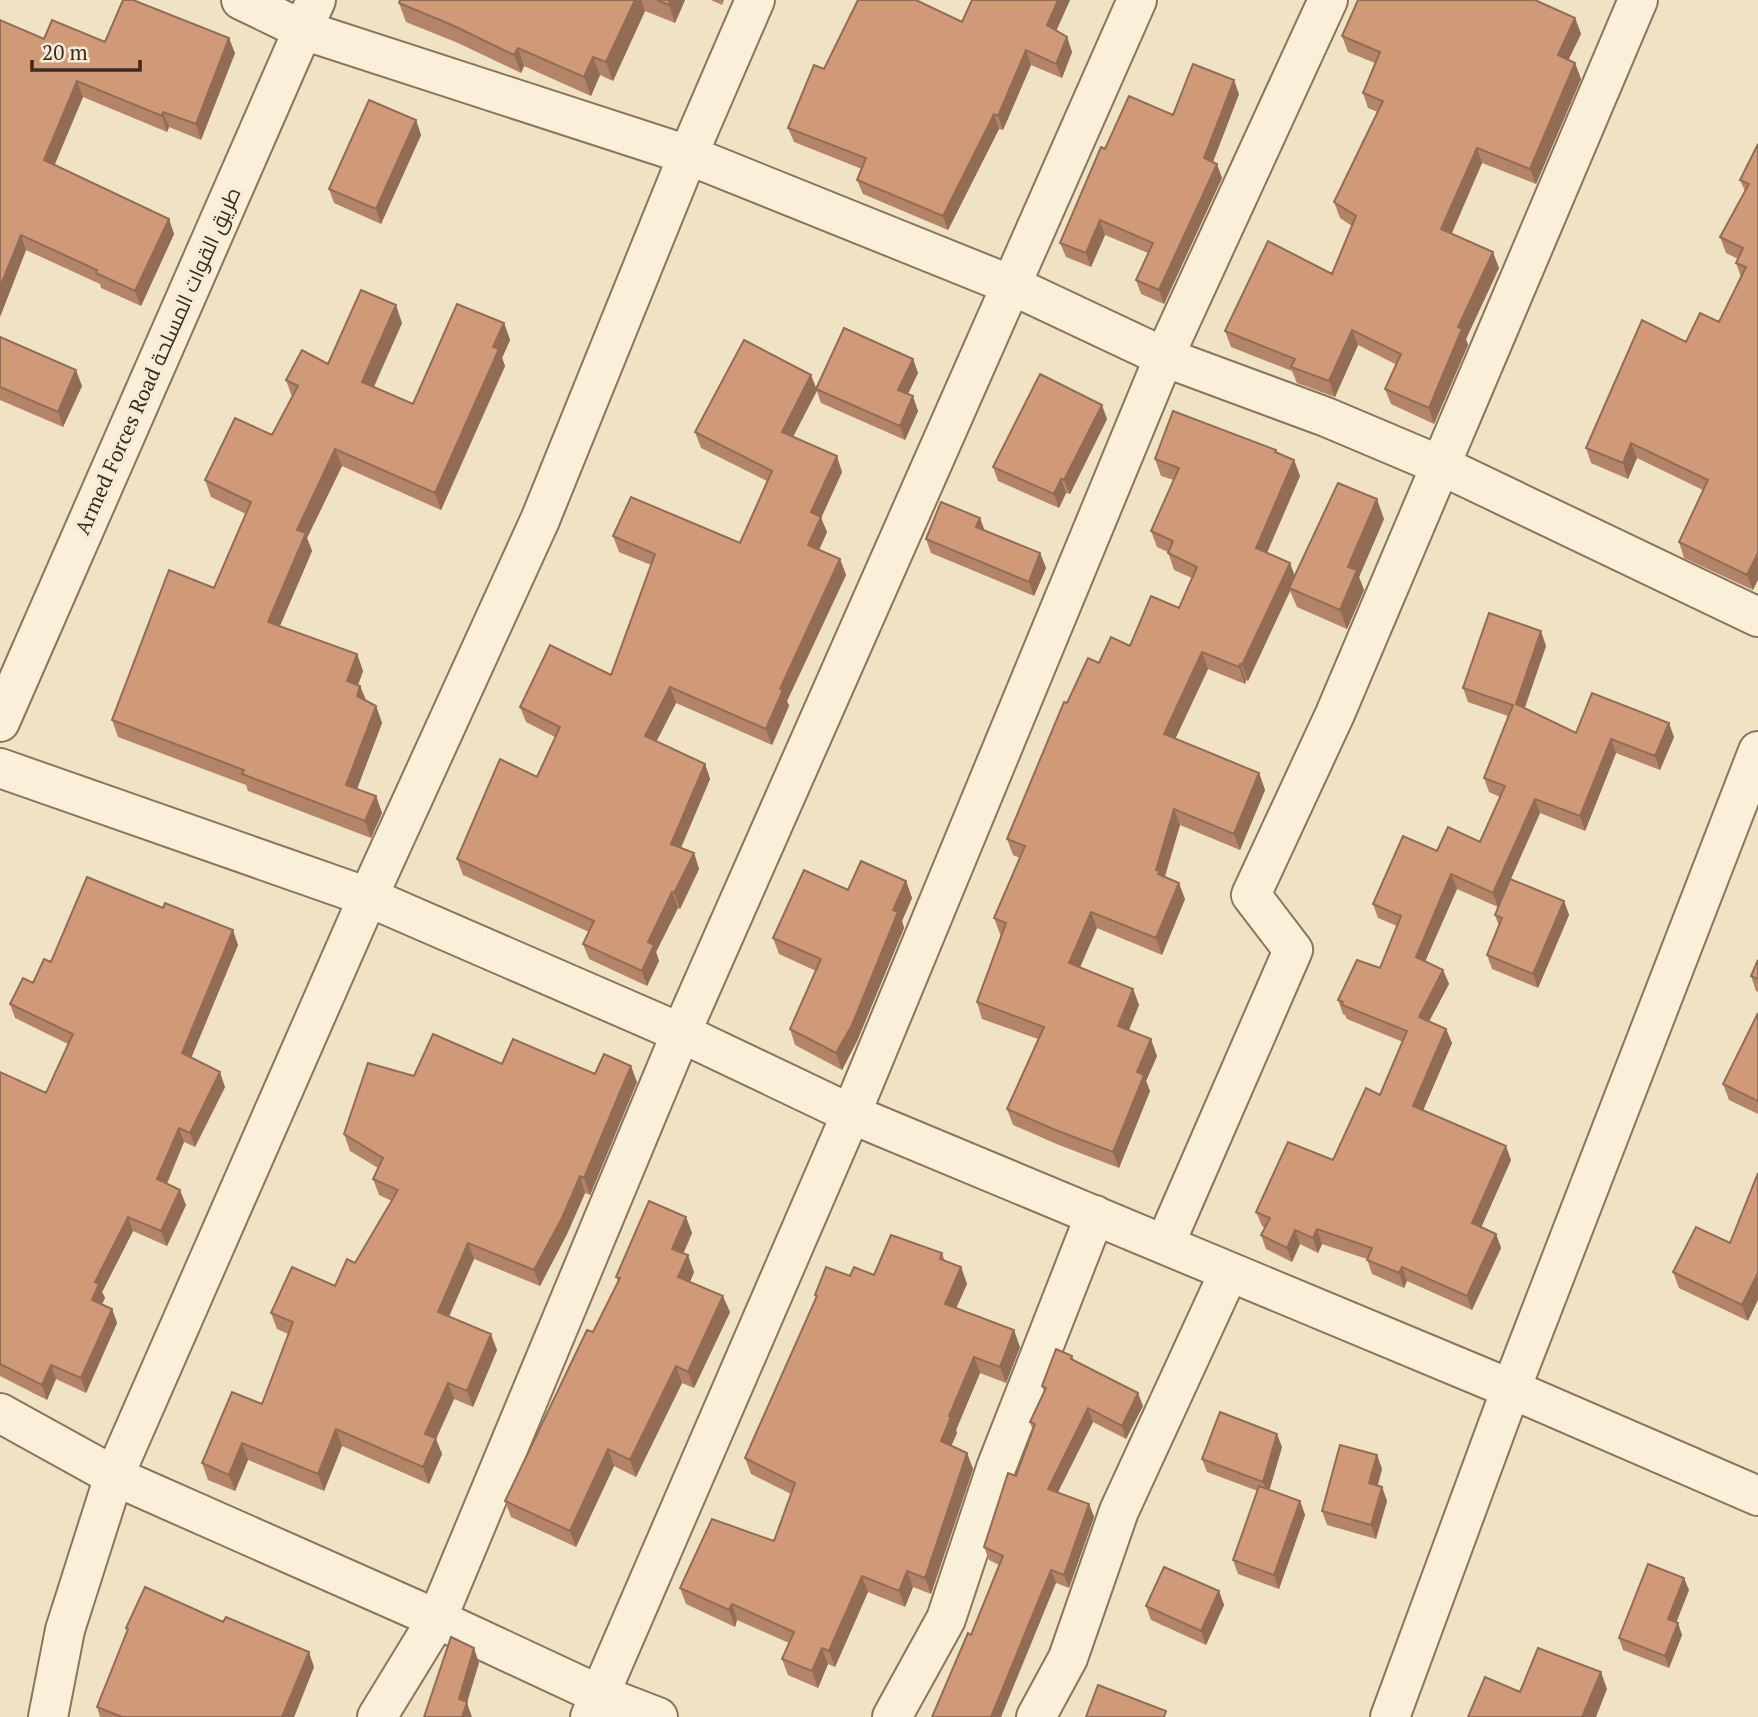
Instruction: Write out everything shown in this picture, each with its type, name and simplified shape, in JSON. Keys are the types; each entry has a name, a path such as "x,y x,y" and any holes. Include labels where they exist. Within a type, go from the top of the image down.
{"street":[{"path":"241,0 310,15 688,155 1011,285 1164,357 1326,417 1442,466 1758,617"},
{"path":"48,1717 65,1630 114,1476 368,897 540,520 688,155 755,0"},
{"path":"377,1717 437,1619 681,1032 1138,0"},
{"path":"594,1706 851,1114 1164,357 1328,0"},
{"path":"1165,1244 1293,950 1251,895 1335,714 1638,0"},
{"name":"Armed Forces Road طريق القوات المسلحة","path":"0,722 310,15"},
{"path":"1390,1717 1511,1389 1758,751"},
{"path":"0,768 368,897 681,1032 851,1114 1511,1389 1758,1496"},
{"path":"892,1717 946,1619 996,1468 1095,1215"},
{"path":"1037,1717 1068,1658 1119,1511 1229,1272"},
{"path":"0,1413 114,1476 437,1619 594,1706 658,1717"}],"building":[{"path":"123,0 133,0 229,38 196,124 163,112 162,116 77,81 44,160 169,219 135,291 21,235 0,287 0,20 44,39 52,20 105,42"},
{"path":"400,0 635,0 606,62 593,57 584,77 518,48 514,55 399,3"},
{"path":"657,0 670,0 669,5"},
{"path":"858,0 916,0 962,22 972,0 1058,0 1047,25 1067,37 1056,64 1026,50 998,116 994,114 943,216 857,180 866,158 788,128 814,65 824,69"},
{"path":"1358,0 1535,0 1575,18 1558,55 1575,63 1530,169 1477,148 1441,229 1493,252 1458,327 1462,329 1429,408 1385,389 1401,354 1352,330 1329,381 1291,367 1295,359 1225,331 1268,241 1332,274 1356,216 1334,202 1383,101 1363,93 1380,52 1342,36"},
{"path":"1193,64 1234,80 1204,158 1217,164 1159,290 1136,280 1153,243 1100,220 1086,253 1060,243 1101,147 1105,149 1129,96 1173,115"},
{"path":"369,100 416,120 376,209 329,189"},
{"path":"1758,144 1758,553 1747,575 1679,542 1708,480 1631,443 1623,463 1586,448 1642,320 1686,342 1700,313 1719,322 1746,267 1736,263 1743,248 1720,237 1749,184 1740,180"},
{"path":"361,290 396,305 362,382 413,404 457,304 504,323 493,347 499,349 435,493 335,449 297,530 306,533 268,622 357,654 347,681 360,686 357,696 376,706 346,785 376,796 365,821 242,774 244,770 112,720 169,570 214,588 251,502 205,480 235,418 272,435 298,386 286,380 302,350 328,364"},
{"path":"844,328 913,359 898,390 913,396 900,426 816,389"},
{"path":"0,337 76,370 58,412 0,387"},
{"path":"744,340 811,375 782,432 837,456 811,512 821,517 808,545 840,559 780,689 783,690 766,729 670,687 645,736 705,764 671,844 694,853 648,942 654,945 642,971 583,944 594,921 457,859 500,759 537,777 560,727 520,707 550,645 611,675 655,554 613,536 631,497 740,543 772,471 695,432"},
{"path":"1040,374 1102,405 1064,480 1061,479 1054,494 993,467"},
{"path":"1173,411 1276,450 1275,452 1294,460 1256,548 1290,563 1242,665 1239,667 1202,652 1164,734 1259,773 1234,834 1174,809 1156,870 1160,871 1158,874 1179,883 1156,938 1091,912 1069,963 1133,989 1118,1026 1151,1039 1137,1072 1144,1075 1113,1152 1007,1109 1044,1027 977,1002 1006,923 994,918 1025,846 1007,839 1064,702 1067,703 1088,658 1099,663 1111,637 1130,646 1151,596 1179,608 1197,567 1168,553 1173,541 1151,531 1179,468 1155,459"},
{"path":"1338,483 1377,499 1348,567 1357,570 1340,610 1289,588"},
{"path":"941,502 980,518 976,527 1040,553 1029,582 926,539"},
{"path":"1489,613 1541,631 1516,704 1576,733 1592,693 1669,723 1655,756 1611,739 1580,816 1535,799 1493,893 1451,874 1416,957 1443,970 1419,1017 1446,1029 1413,1106 1506,1146 1472,1223 1496,1234 1467,1296 1402,1267 1399,1273 1367,1260 1372,1248 1317,1229 1313,1238 1295,1230 1287,1248 1261,1235 1270,1218 1256,1212 1288,1142 1333,1160 1366,1088 1380,1095 1407,1031 1342,1005 1343,1002 1338,1000 1357,960 1380,968 1401,916 1373,904 1403,836 1437,851 1448,827 1480,842 1505,786 1484,778 1513,705 1463,688"},
{"path":"861,861 906,881 893,910 898,912 852,1025 836,1053 790,1029 821,959 773,938 804,870 848,890"},
{"path":"87,877 163,908 165,903 233,930 182,1053 220,1072 190,1133 179,1128 157,1179 180,1190 161,1231 128,1217 95,1282 99,1284 92,1300 112,1309 81,1378 51,1365 42,1385 0,1364 0,1072 46,1093 73,1034 10,1004 23,978 33,983 44,959 51,962"},
{"path":"1510,879 1564,901 1533,974 1487,955 1502,918 1495,915"},
{"path":"1758,960 1758,979 1751,976"},
{"path":"1758,1013 1758,1101 1723,1084"},
{"path":"433,1034 502,1064 513,1039 595,1074 604,1054 631,1066 584,1178 580,1176 562,1218 534,1270 468,1243 438,1312 491,1334 467,1391 448,1383 425,1434 436,1438 423,1467 336,1429 318,1474 242,1443 229,1475 202,1463 232,1392 262,1404 293,1322 271,1313 292,1267 335,1286 347,1259 355,1263 398,1190 373,1179 383,1158 344,1134 368,1063 414,1076"},
{"path":"1758,1173 1758,1273 1742,1305 1673,1272 1696,1227 1730,1243"},
{"path":"649,1201 686,1217 672,1249 688,1255 678,1277 723,1296 688,1372 676,1366 630,1460 608,1449 570,1531 505,1501 587,1330 593,1332 620,1278 616,1277"},
{"path":"891,1235 942,1253 940,1259 961,1267 945,1304 1014,1330 1000,1367 974,1357 949,1416 951,1417 941,1441 967,1453 925,1578 907,1571 899,1591 862,1576 829,1651 822,1648 812,1671 782,1659 794,1632 732,1604 729,1610 680,1588 712,1519 774,1541 795,1483 745,1458 817,1296 815,1295 826,1267 850,1276 854,1267 874,1275"},
{"path":"1056,1349 1138,1393 1122,1426 1088,1408 1048,1489 1089,1504 1064,1575 1051,1570 991,1717 932,1717 968,1633 971,1635 1003,1556 984,1547 1008,1473 1016,1476 1035,1424 1030,1422 1046,1388 1042,1386"},
{"path":"1220,1412 1277,1434 1263,1482 1202,1459"},
{"path":"1340,1445 1377,1455 1369,1483 1382,1487 1371,1525 1322,1511"},
{"path":"1259,1486 1300,1501 1274,1575 1233,1560"},
{"path":"1648,1564 1684,1578 1668,1619 1678,1623 1665,1656 1619,1638"},
{"path":"1164,1567 1219,1591 1201,1631 1146,1606"},
{"path":"145,1587 223,1622 226,1617 309,1652 282,1717 122,1717 97,1707 128,1629 126,1628"},
{"path":"451,1637 474,1648 459,1699 467,1702 462,1717 424,1717"},
{"path":"1538,1648 1601,1672 1582,1717 1468,1717 1485,1677 1520,1692"},
{"path":"1098,1685 1166,1711 1164,1717 1086,1717"}]}
